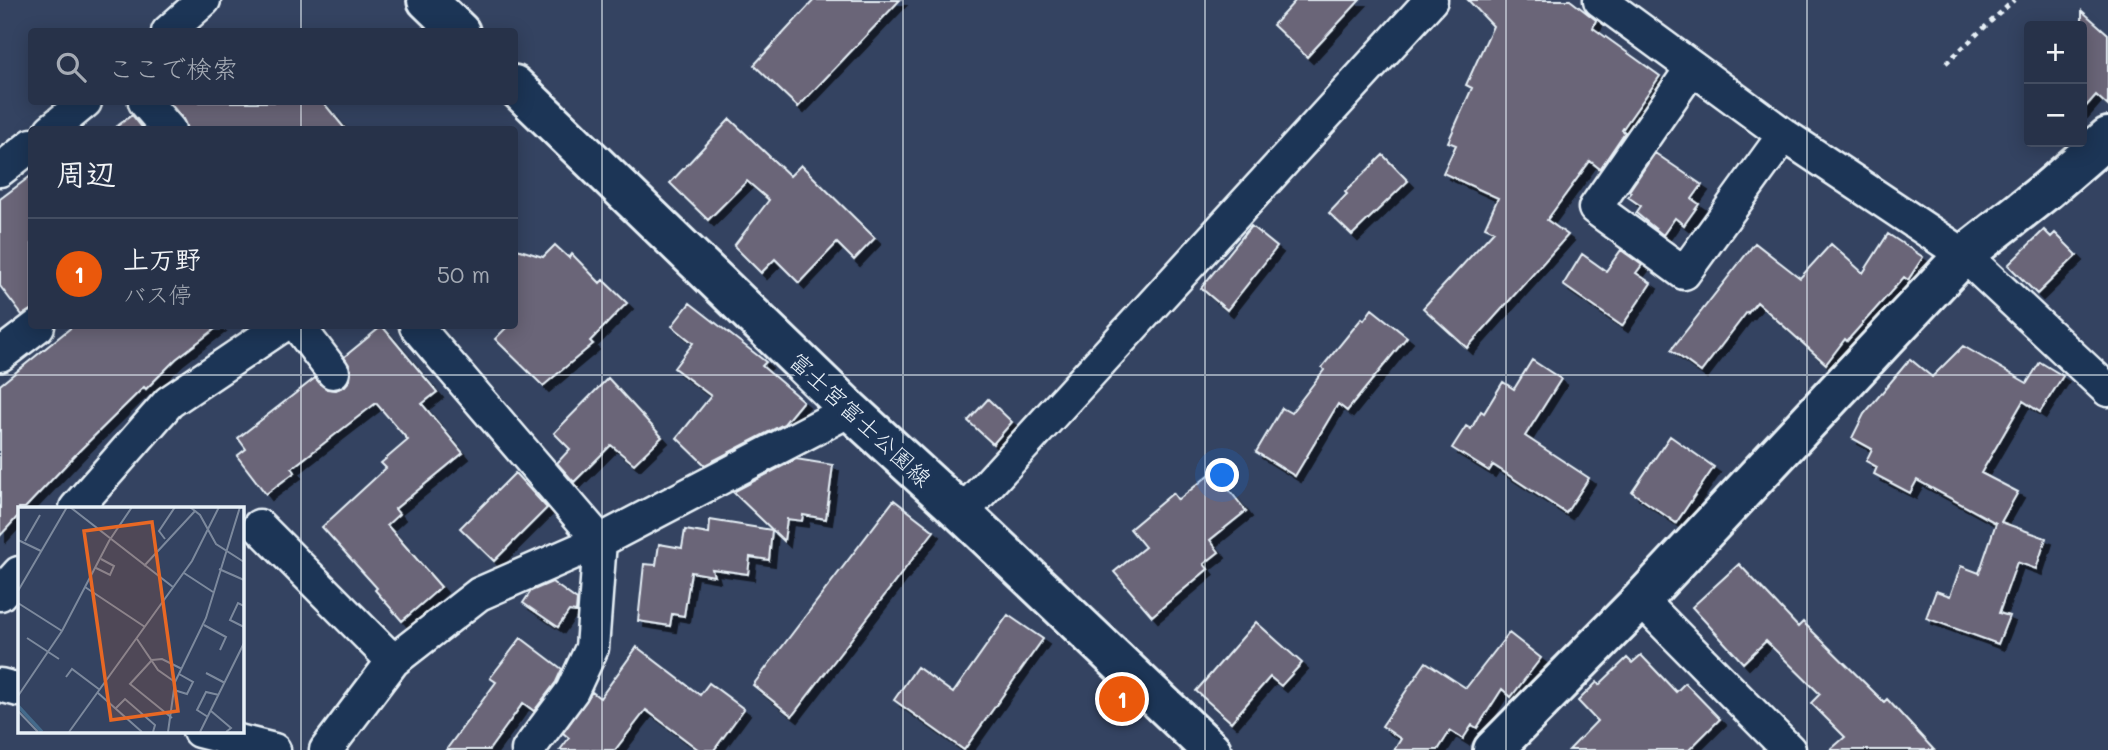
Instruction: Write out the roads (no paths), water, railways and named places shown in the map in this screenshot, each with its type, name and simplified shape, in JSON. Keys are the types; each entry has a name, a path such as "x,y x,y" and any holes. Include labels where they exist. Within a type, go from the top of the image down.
{"main road":[{"path":"427,0 456,28"},
{"name":"富士宮富士公園線","path":"518,89 850,410 1211,750"},
{"path":"1509,744 1964,255 2047,190 2108,136"}],"street":[{"path":"172,28 204,0"},
{"path":"962,513 1431,0"},
{"path":"1600,0 1784,135 1964,255 2108,390"},
{"path":"1692,68 1595,208 1684,273 1784,135"},
{"path":"56,126 81,105"},
{"path":"148,105 166,126"},
{"path":"0,170 28,148"},
{"path":"0,355 34,329"},
{"path":"78,507 169,402 278,329"},
{"path":"300,329 334,372"},
{"path":"419,329 600,541 593,648 572,691 528,750"},
{"path":"326,750 393,661 479,594 600,541 850,410"},
{"path":"259,526 393,661"},
{"path":"0,594 18,574"},
{"path":"1641,600 1789,750"},
{"path":"0,685 18,690"},
{"path":"202,732 233,745 274,750"}],"place":[{"name":"上万野","path":"1122,699"}]}
